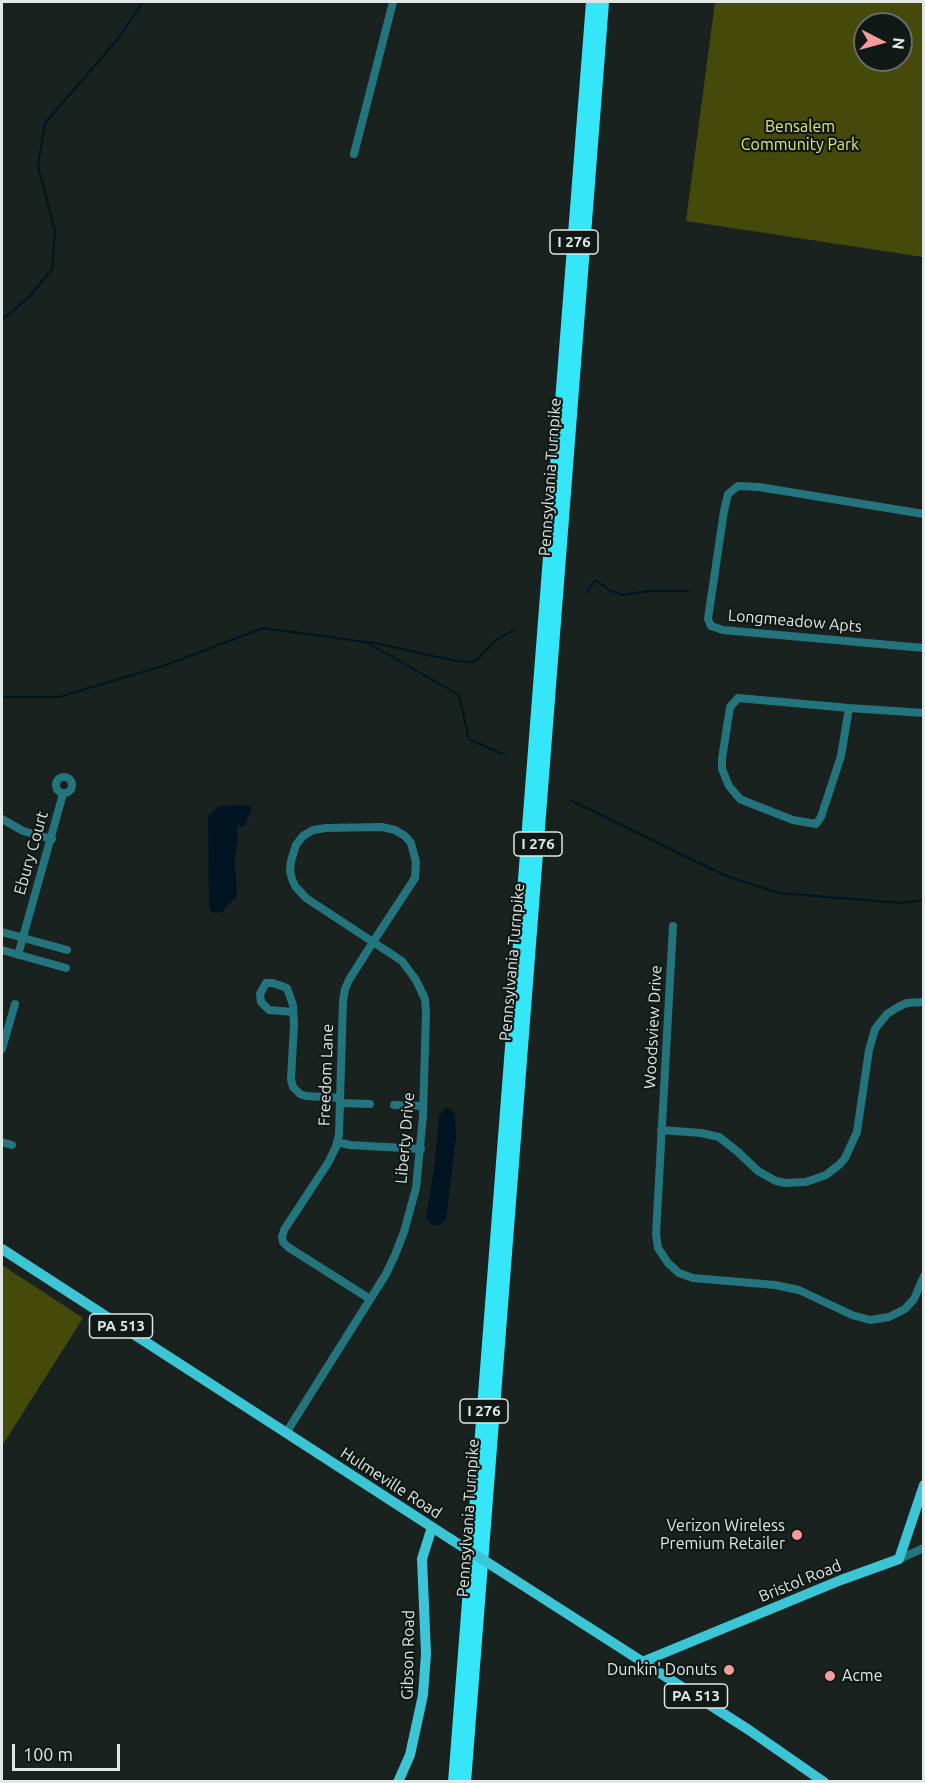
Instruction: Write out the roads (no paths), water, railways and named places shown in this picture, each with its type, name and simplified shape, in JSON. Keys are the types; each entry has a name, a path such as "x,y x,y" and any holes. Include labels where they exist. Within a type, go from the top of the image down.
{"highway":[{"name":"Pennsylvania Turnpike","path":"454,1782 592,2"},
{"name":"Pennsylvania Turnpike","path":"465,1782 603,2"}],"main road":[{"name":"Hulmeville Road","path":"2,1249 740,1724 824,1782"},
{"path":"899,1559 924,1485"},
{"name":"Gibson Road","path":"398,1782 411,1755 423,1695 426,1654 422,1559 432,1527"},
{"name":"Bristol Road","path":"642,1662 841,1580 899,1559"}],"street":[{"path":"354,154 393,2"},
{"name":"Longmeadow Apts","path":"924,514 759,487 734,488 728,494 724,511 708,619 711,626 723,630 924,648"},
{"path":"849,708 842,756 821,817 816,824 793,820 740,799 729,786 722,769 722,759 730,707 735,699 924,713"},
{"name":"Ebury Court","path":"18,955 63,794"},
{"path":"2,819 23,831 52,839"},
{"name":"Liberty Drive","path":"286,1433 386,1274 404,1232 416,1188 421,1149 426,1011 425,999 410,969 402,961 306,898 295,886 290,871 292,854 303,836 313,830 326,828 382,827 395,830 411,843 416,862 415,878 374,942"},
{"name":"Woodsview Drive","path":"673,926 656,1241 668,1263 679,1273 701,1279 785,1286 820,1299 852,1315 870,1320 889,1317 904,1309 914,1299 924,1276"},
{"path":"2,932 67,950"},
{"name":"Freedom Lane","path":"370,1299 288,1247 284,1242 284,1230 328,1163 337,1142 345,989 374,942"},
{"path":"2,950 66,968"},
{"path":"293,1012 269,1010 261,1002 260,994 266,983 287,988 293,1005 293,1012 291,1079 293,1087 306,1096 370,1104"},
{"path":"661,1130 701,1133 719,1137 758,1171 785,1183 806,1182 826,1174 845,1158 857,1132 869,1050 875,1029 887,1014 898,1007 907,1003 924,1002"},
{"path":"2,1047 15,1004"},
{"path":"394,1105 423,1106"},
{"path":"2,1142 12,1145"},
{"path":"337,1142 350,1145 421,1149"},
{"path":"899,1559 924,1548"}],"water":[{"path":"220,806 251,806 252,809 244,827 238,826 237,829 235,860 237,894 223,911 211,912 209,906 208,816"},
{"path":"445,1108 450,1109 455,1115 456,1136 446,1220 437,1226 426,1219 435,1162 439,1115"}],"waterway":[{"path":"2,320 29,297 52,269 55,231 38,166 45,123 117,40 143,2"},
{"path":"587,592 594,581 623,595 649,591 689,591"},
{"path":"2,697 59,697 166,665 263,628 366,642 459,695 469,739 505,755"},
{"path":"370,642 456,661 472,662 477,660 496,640 515,629"},
{"path":"570,800 726,876 779,893 901,903 924,900"}],"place":[{"name":"Verizon Wireless Premium Retailer","path":"797,1535"},
{"name":"Dunkin' Donuts","path":"729,1670"},
{"name":"Acme","path":"830,1676"}],"park label":[{"name":"Bensalem Community Park","path":"800,136"}]}
